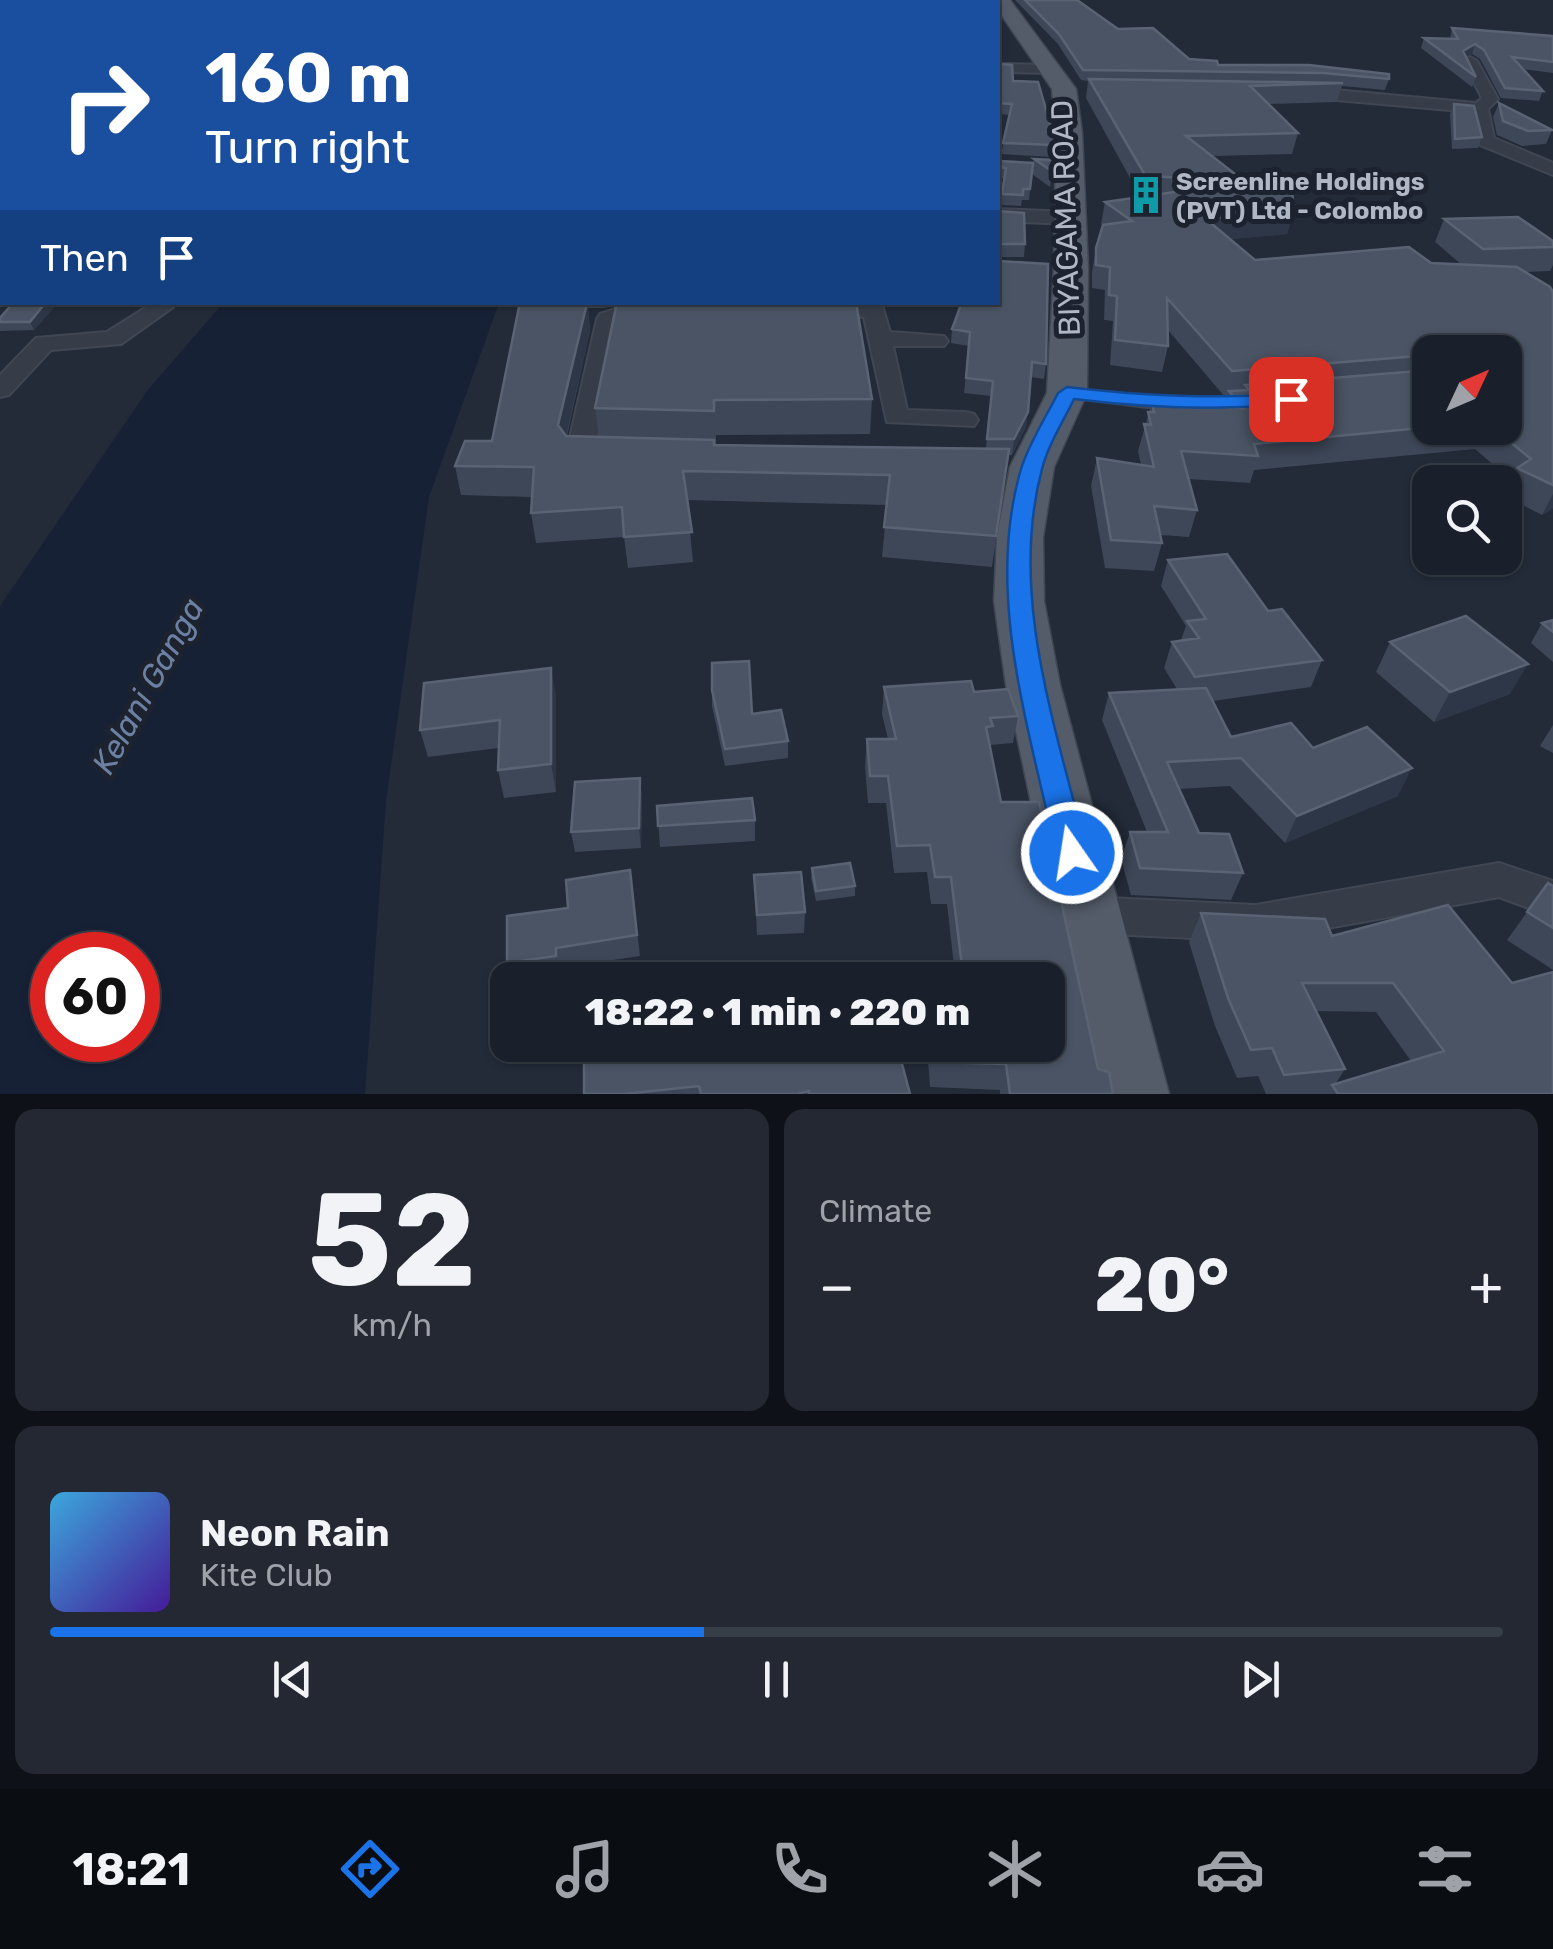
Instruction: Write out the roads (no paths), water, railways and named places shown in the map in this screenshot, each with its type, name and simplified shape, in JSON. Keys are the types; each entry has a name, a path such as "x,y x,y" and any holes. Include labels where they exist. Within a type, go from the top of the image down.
{"main road":[{"name":"BIYAGAMA ROAD","path":"1000,0 1066,82 1060,167 1070,218 1062,268 1067,393 1022,467 1019,601 1033,685 1131,1094"}],"street":[{"path":"1282,92 1320,92 1480,108 1490,99 1470,61"},
{"path":"1000,68 1066,82"},
{"path":"1480,108 1486,141 1553,170"},
{"path":"1000,215 1070,218"},
{"path":"0,390 44,344 113,339 162,307 160,305"},
{"path":"619,456 580,454 599,318 646,305 684,306"},
{"path":"798,308 874,310 896,417 964,420"},
{"path":"880,340 936,341"},
{"path":"1087,915 1256,923 1498,880 1553,899"}],"lane":[{"path":"1067,393 1147,402 1260,402"}],"water":[{"name":"Kelani Ganga","path":"221,305 498,305 429,497 386,801 365,1094 0,1094 0,606 147,391"}],"place":[{"name":"Screenline Holdings (PVT) Ltd - Colombo","path":"1146,195"}]}
